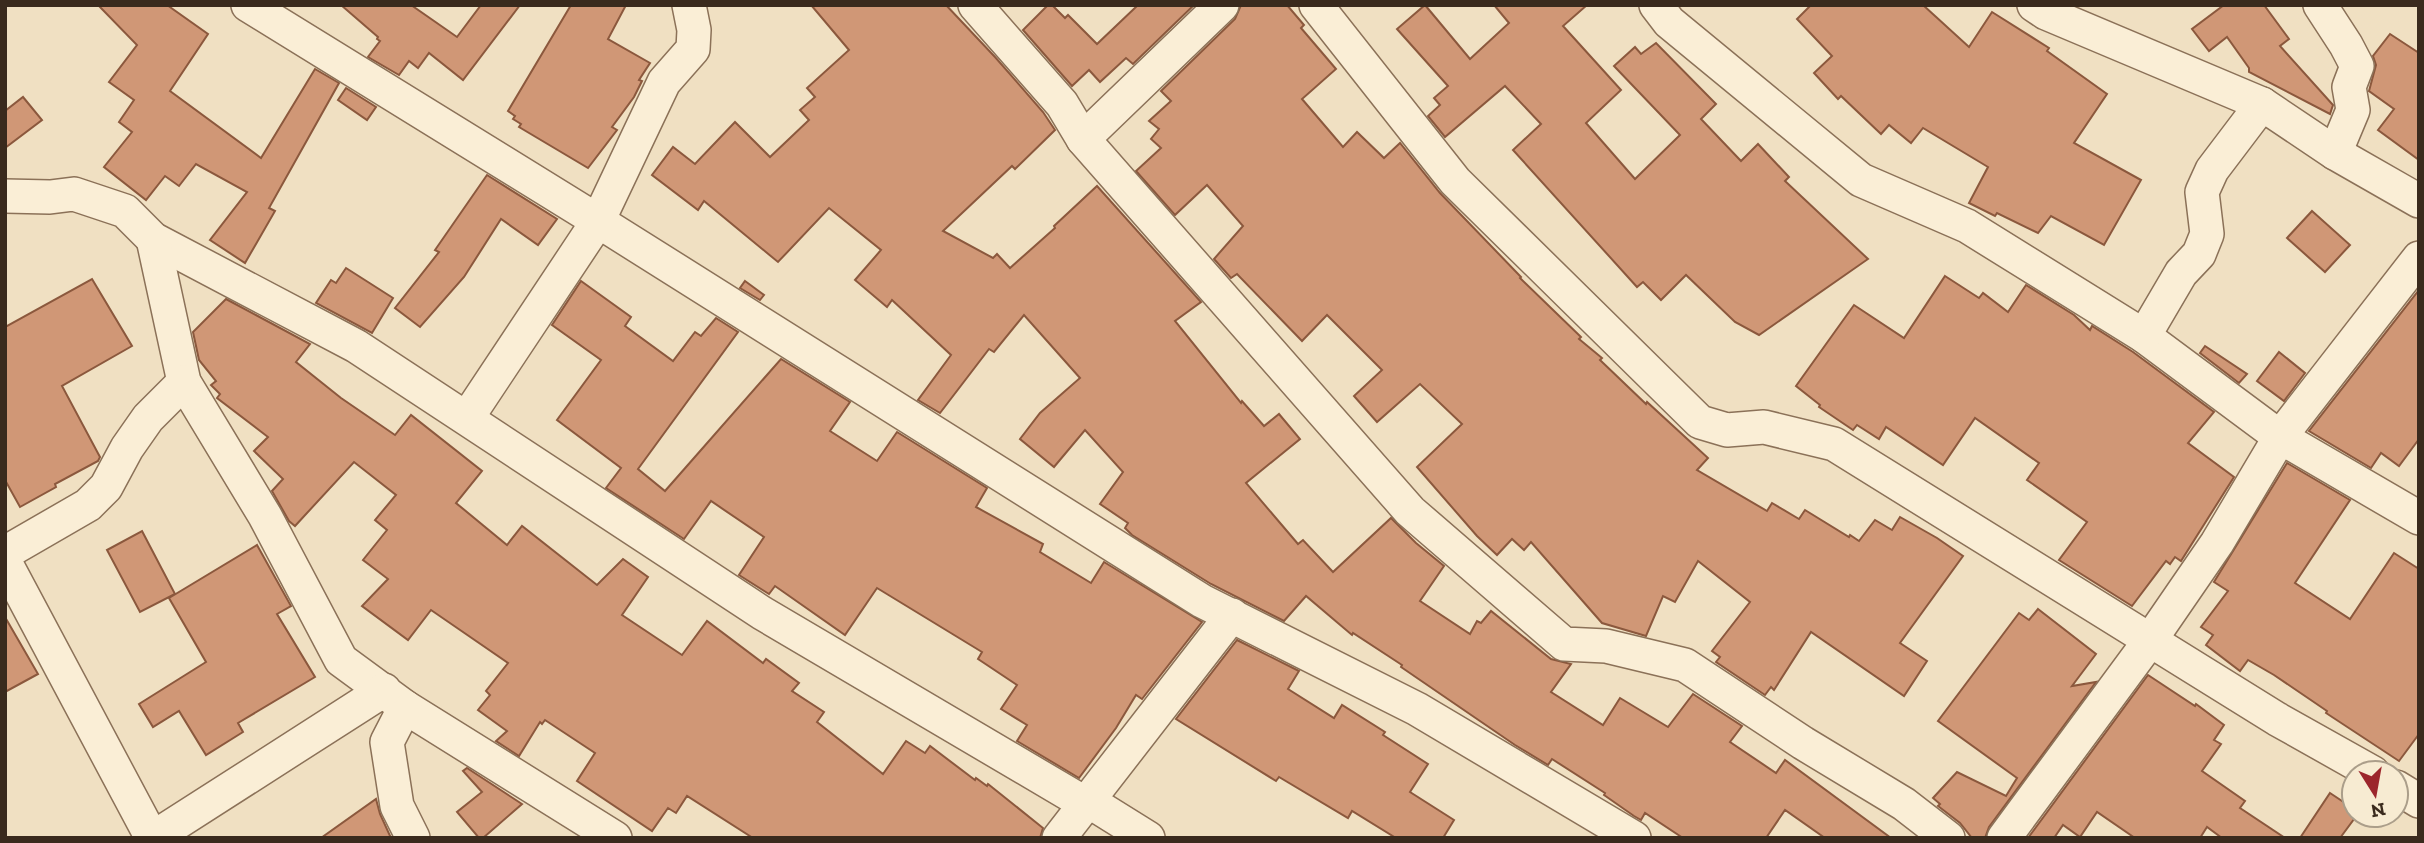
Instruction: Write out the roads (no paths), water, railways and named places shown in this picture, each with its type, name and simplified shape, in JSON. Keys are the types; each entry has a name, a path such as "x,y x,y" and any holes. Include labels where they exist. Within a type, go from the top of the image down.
{"street":[{"path":"247,5 598,220 1202,601 1417,709 1634,838"},
{"path":"467,418 598,220 664,82 693,49 694,30 689,5"},
{"path":"975,5 1062,104 1083,139 1410,511 1564,644 1606,646 1685,665 1803,743 1904,804 1948,838"},
{"path":"1083,139 1222,5"},
{"path":"1316,5 1455,181 1700,422 1727,430 1764,427 1833,444 2277,719 2348,759"},
{"path":"1656,5 1670,22 1861,180 1968,226 2144,336 2280,438 2419,519"},
{"path":"2034,5 2046,13 2262,104 2336,153 2419,201"},
{"path":"2320,5 2357,66 2349,87 2353,110 2336,153"},
{"path":"2144,336 2181,273 2199,254 2207,234 2202,192 2212,170 2262,104"},
{"path":"5,196 50,197 74,194 125,211 153,239 356,346 762,613 1081,801 1087,800 1148,838"},
{"path":"153,239 184,382 265,516 341,660 395,699 615,838"},
{"path":"2004,838 2151,639 2217,543 2280,438 2419,258"},
{"path":"5,553 88,505 106,487 127,448 148,418 184,382"},
{"path":"5,562 153,838 395,699"},
{"path":"1059,838 1232,615"},
{"path":"395,699 387,742 397,806 413,838"}]}
